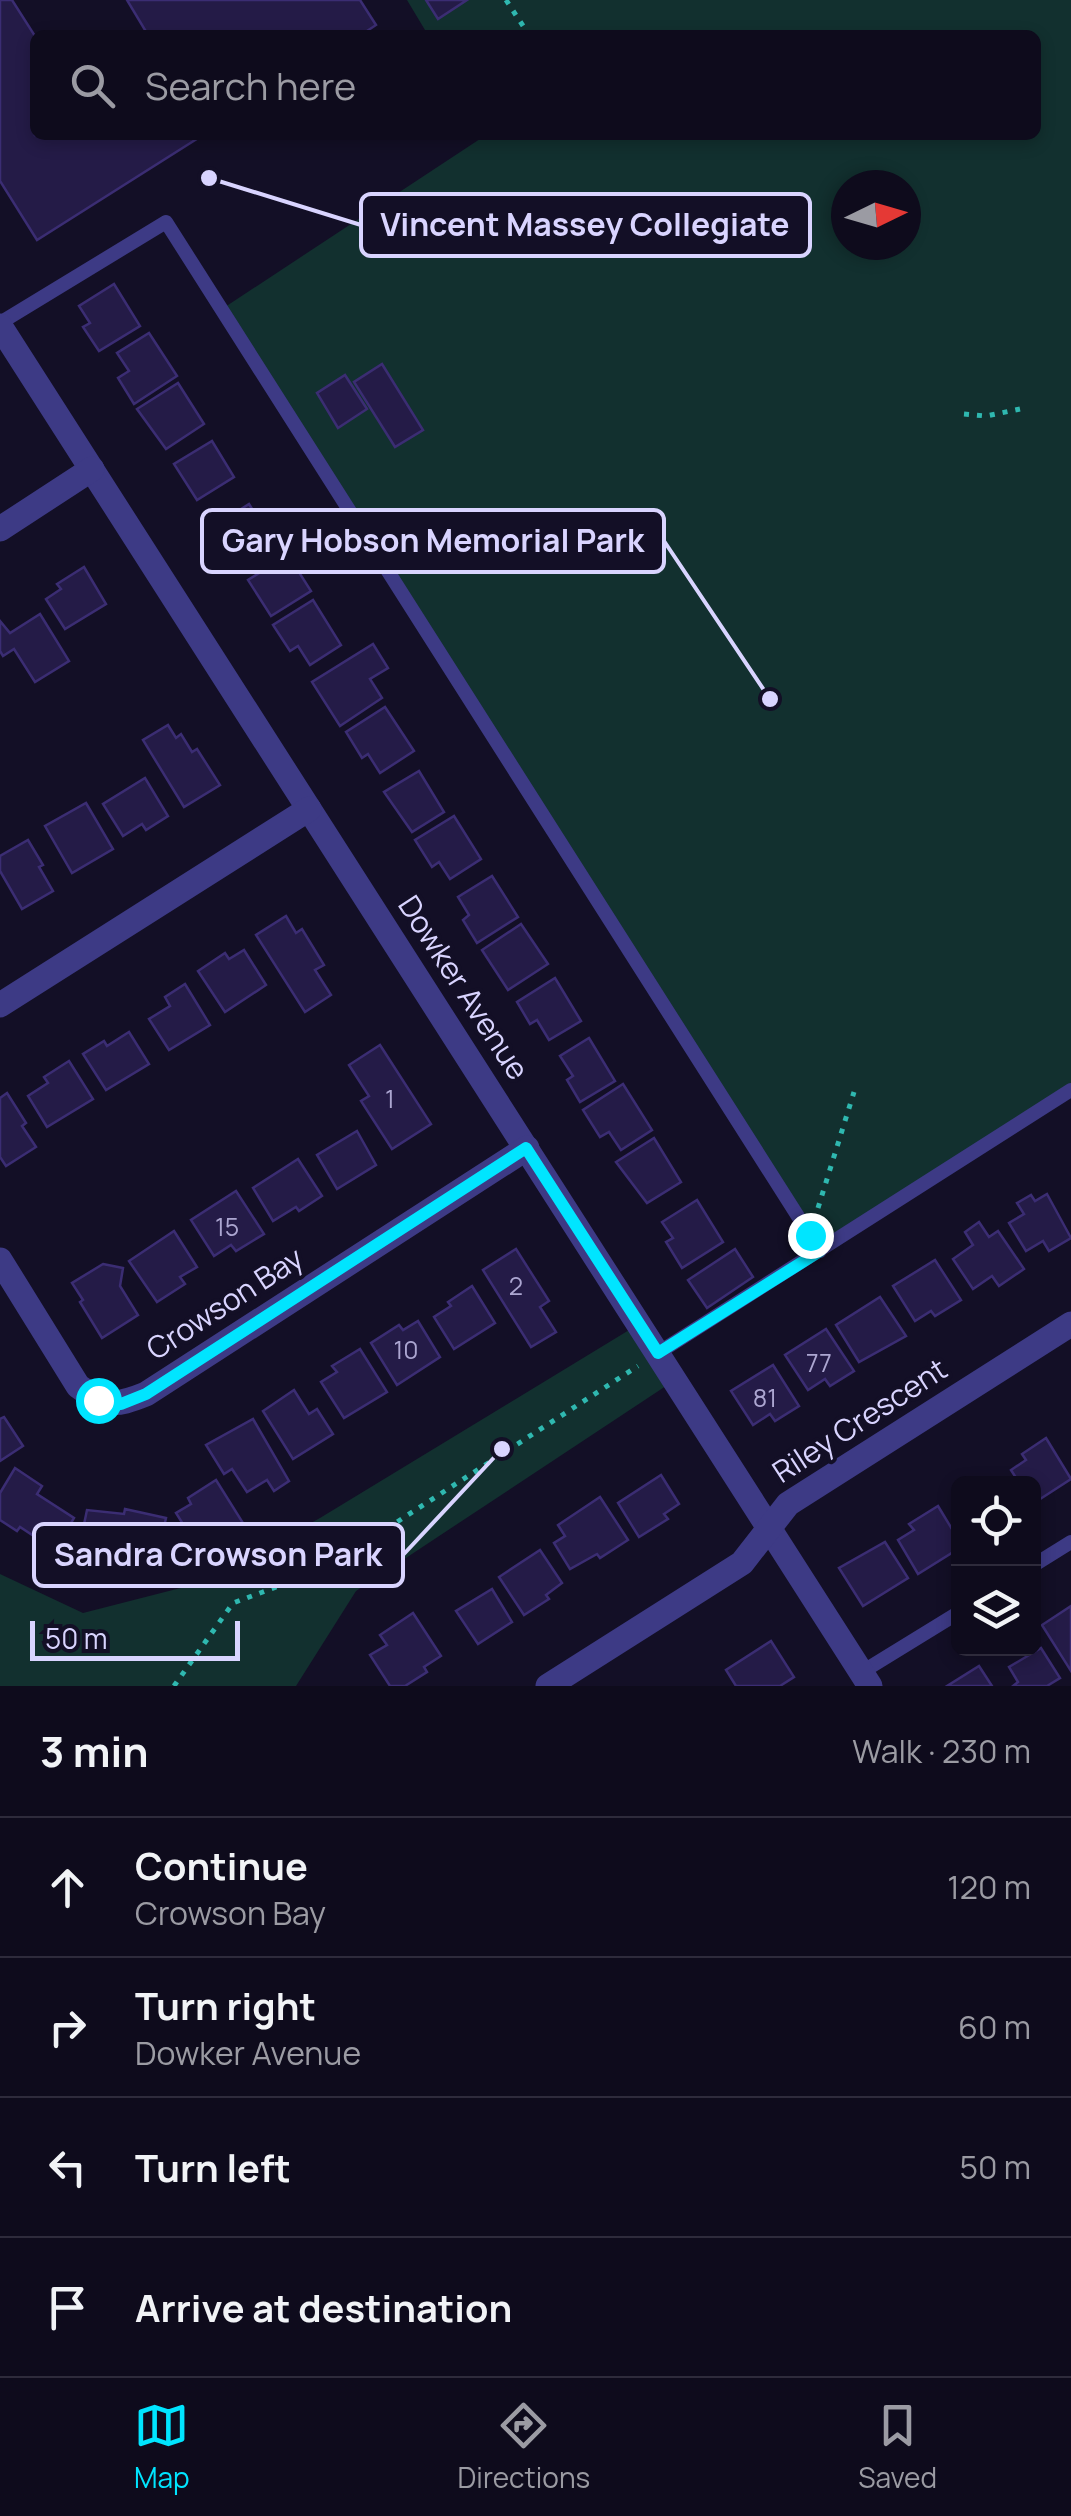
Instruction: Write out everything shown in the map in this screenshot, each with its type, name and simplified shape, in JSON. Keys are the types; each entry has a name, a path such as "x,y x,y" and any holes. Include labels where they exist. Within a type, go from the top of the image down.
{"street":[{"name":"Dowker Avenue","path":"0,325 866,1679"},
{"path":"0,530 92,470"},
{"path":"0,1005 309,809"},
{"name":"Crowson Bay","path":"0,1260 78,1386 98,1400 121,1404 146,1394 526,1148"},
{"name":"Riley Crescent","path":"548,1686 742,1562 788,1504 1071,1324"}],"lane":[{"path":"0,325 166,222 820,1251"},
{"path":"658,1353 1071,1090"},
{"path":"1041,1561 1071,1542"},
{"path":"866,1679 951,1618"}],"path":[{"path":"506,0 526,30"},
{"path":"964,414 986,416 1020,408"},
{"path":"810,1235 854,1092"},
{"path":"174,1686 233,1603 306,1576 363,1544 658,1353"}],"green space":[{"path":"407,0 1071,0 1071,1090 820,1251 222,309 478,140 1041,140 1041,30 425,30"},
{"path":"639,1324 675,1380 356,1591 296,1686 0,1686 0,1574 83,1613 204,1582 320,1518"}],"building":[{"path":"0,0 12,0 31,30 30,140 195,140 37,240 0,181"},
{"path":"127,0 360,0 376,25 368,30 145,30"},
{"path":"426,0 467,0 438,19"},
{"path":"114,284 140,326 99,351 83,327 90,323 79,306"},
{"path":"149,333 177,376 134,404 118,378 129,371 117,353"},
{"path":"382,364 423,430 395,447 354,382"},
{"path":"345,375 367,409 338,428 317,393"},
{"path":"178,383 204,424 166,449 137,409"},
{"path":"212,441 234,477 197,500 174,464"},
{"path":"249,504 274,544 238,567 225,546 231,542 219,523"},
{"path":"288,555 311,591 271,616 248,580"},
{"path":"84,567 106,604 65,629 46,599 61,589 57,584"},
{"path":"313,600 341,645 310,665 298,646 290,651 273,625"},
{"path":"40,614 69,661 35,682 14,649 3,656 0,651 0,621 10,633"},
{"path":"373,644 388,668 370,679 382,698 340,726 312,682"},
{"path":"385,707 414,751 380,773 368,754 362,758 346,732"},
{"path":"168,725 176,738 181,734 192,752 197,749 220,785 184,807 143,740"},
{"path":"419,771 444,812 412,832 384,792"},
{"path":"145,778 168,816 146,830 142,824 123,836 103,804"},
{"path":"86,803 113,849 72,873 45,826"},
{"path":"454,816 481,859 450,879 439,862 432,867 415,840"},
{"path":"28,840 53,891 22,909 0,871 0,856"},
{"path":"492,876 518,917 477,943 463,920 469,915 458,897"},
{"path":"286,916 296,933 302,929 324,965 315,970 331,995 305,1012 256,935"},
{"path":"521,924 548,964 508,990 482,950"},
{"path":"244,950 266,985 225,1012 198,971 225,953 229,959"},
{"path":"555,978 581,1021 549,1040 537,1020 530,1024 517,1002"},
{"path":"185,984 210,1025 169,1050 149,1019 170,1006 165,997"},
{"path":"129,1032 149,1064 106,1090 83,1054 104,1041 107,1046"},
{"path":"589,1038 615,1081 580,1102 567,1080 573,1076 560,1056"},
{"path":"380,1045 431,1124 392,1149 361,1101 369,1096 349,1065"},
{"path":"69,1061 93,1099 47,1127 28,1096 48,1083 44,1077"},
{"path":"623,1084 652,1130 621,1150 609,1132 600,1137 583,1110"},
{"path":"7,1093 36,1147 6,1166 0,1157 0,1098"},
{"path":"357,1131 376,1165 337,1189 317,1155"},
{"path":"654,1138 681,1182 647,1203 616,1162"},
{"path":"298,1159 322,1196 273,1221 253,1188"},
{"path":"236,1191 264,1234 236,1251 231,1245 214,1256 191,1220"},
{"path":"1047,1194 1071,1238 1049,1251 1043,1241 1026,1251 1009,1223 1024,1214 1017,1203 1031,1195 1035,1201"},
{"path":"697,1200 723,1242 682,1268 666,1242 673,1238 662,1222"},
{"path":"979,1222 989,1237 998,1231 1024,1269 999,1286 992,1276 973,1289 953,1259 973,1245 965,1232"},
{"path":"174,1231 197,1267 180,1277 185,1284 157,1302 129,1261"},
{"path":"516,1249 549,1301 540,1307 556,1332 531,1347 483,1270"},
{"path":"735,1249 753,1277 707,1308 688,1280"},
{"path":"935,1260 961,1300 935,1316 931,1311 915,1321 893,1286"},
{"path":"103,1264 123,1268 120,1286 138,1315 102,1338 72,1283"},
{"path":"472,1286 495,1323 454,1349 434,1317"},
{"path":"880,1297 906,1336 859,1362 836,1325"},
{"path":"418,1321 440,1357 397,1385 371,1343 399,1325 403,1330"},
{"path":"826,1329 854,1371 830,1386 825,1379 808,1390 785,1355"},
{"path":"360,1349 387,1392 344,1418 321,1382 337,1372 332,1366"},
{"path":"773,1365 799,1406 775,1421 770,1414 753,1425 731,1391"},
{"path":"294,1390 309,1414 317,1409 333,1434 293,1459 263,1411"},
{"path":"4,1417 23,1446 0,1461 0,1419"},
{"path":"253,1419 289,1481 274,1491 267,1480 247,1492 232,1469 224,1474 206,1445"},
{"path":"1046,1438 1071,1479 1041,1498 1041,1476 1015,1476 1011,1470 1026,1460 1022,1454"},
{"path":"15,1468 42,1486 37,1494 74,1518 55,1550 20,1527 17,1531 0,1520 0,1493"},
{"path":"661,1475 679,1504 664,1514 668,1519 639,1537 618,1503"},
{"path":"216,1480 243,1523 200,1551 176,1513 191,1504 188,1498"},
{"path":"600,1497 628,1540 600,1558 597,1554 570,1569 554,1543 565,1536 558,1525"},
{"path":"938,1506 951,1527 951,1553 918,1574 898,1540 914,1530 909,1524"},
{"path":"125,1509 166,1518 157,1558 126,1552 125,1557 108,1554 109,1550 101,1548 100,1553 79,1548 87,1510 124,1514"},
{"path":"885,1542 908,1578 863,1606 839,1568"},
{"path":"540,1550 562,1583 546,1595 549,1599 524,1615 499,1577"},
{"path":"492,1589 512,1622 478,1644 456,1611"},
{"path":"1071,1606 1071,1671 1042,1625"},
{"path":"413,1613 441,1656 424,1667 427,1672 405,1686 390,1686 370,1655 387,1645 380,1635"},
{"path":"771,1641 794,1677 780,1686 736,1686 726,1670"},
{"path":"1041,1648 1060,1678 1047,1686 1013,1686 1018,1682 1009,1667 1028,1656 1041,1656"},
{"path":"979,1666 992,1686 947,1686"}],"place":[{"name":"Vincent Massey Collegiate","path":"209,178"},
{"name":"Gary Hobson Memorial Park","path":"770,699"},
{"name":"Sandra Crowson Park","path":"502,1449"}],"route":[{"path":"98,1400 121,1404 146,1394 526,1148 658,1353 820,1251 810,1235"}]}
